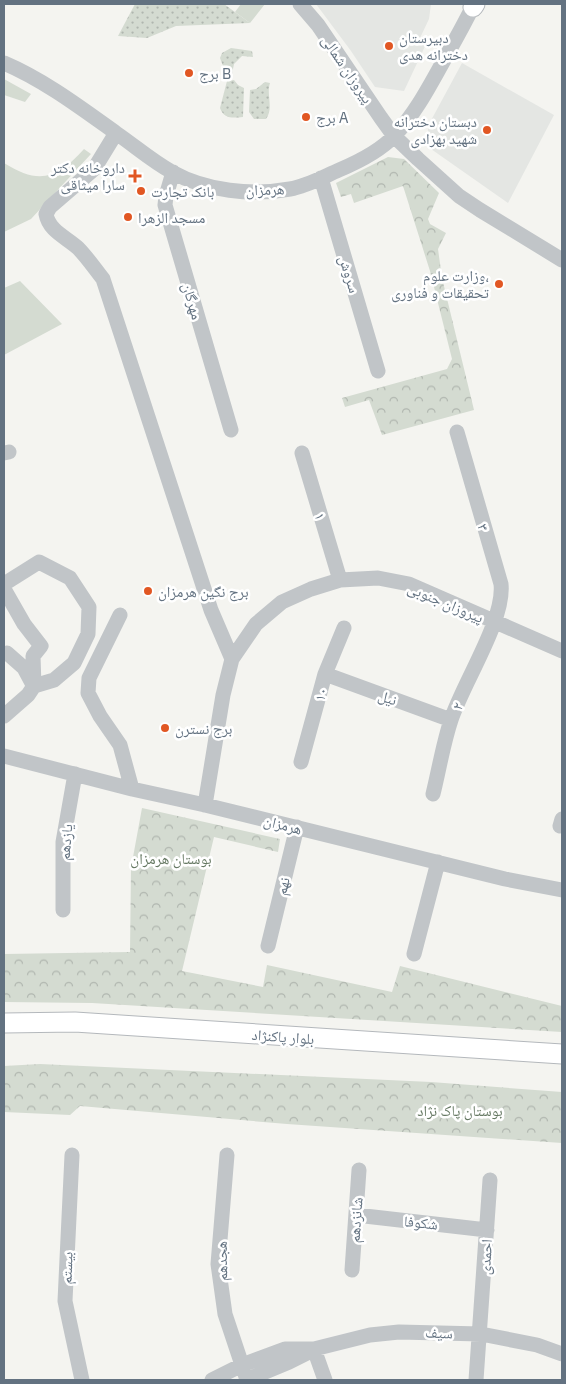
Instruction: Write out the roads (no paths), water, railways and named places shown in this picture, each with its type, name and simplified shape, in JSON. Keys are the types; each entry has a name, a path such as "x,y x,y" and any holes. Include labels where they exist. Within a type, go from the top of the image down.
{"main road":[{"name":"بلوار پاکنژاد","path":"4,1023 75,1022 562,1054"}],"street":[{"name":"پیروزان شمالی","path":"300,4 318,25 394,136"},
{"name":"هرمزان","path":"4,63 48,86 141,152 191,181 211,186 258,192 291,189 321,178 362,158 394,136 414,112 474,4"},
{"path":"116,133 94,169 50,208 46,214 52,228 78,248 103,279 208,603 232,659"},
{"path":"394,136 460,196 562,260"},
{"name":"مهرگان","path":"173,172 165,205 231,430"},
{"name":"سروش","path":"321,178 378,370"},
{"name":"۳","path":"457,432 501,584 501,601 494,622"},
{"name":"۱","path":"302,453 340,580"},
{"path":"4,584 38,562 70,578 89,608 88,634 74,663 54,680 34,686"},
{"name":"پیروزان جنوبی","path":"206,805 223,695 232,659 256,624 282,602 311,589 340,580 378,578 409,584 562,652"},
{"path":"4,589 24,624 41,646 33,656 34,686 28,695 4,716"},
{"path":"120,615 88,678 88,694 100,716 120,745 132,789"},
{"name":"۲","path":"433,794 451,720 494,622"},
{"name":"۱۰","path":"301,762 325,674 344,628"},
{"path":"7,653 24,668 34,686"},
{"name":"نیل","path":"325,674 451,720"},
{"name":"هرمزان","path":"4,756 132,789 206,805 509,880 562,890"},
{"name":"یازدهم","path":"63,910 63,842 75,774"},
{"name":"نهم","path":"268,946 297,827"},
{"path":"414,954 438,862"},
{"name":"بیستم","path":"72,1155 65,1301 82,1380"},
{"name":"هجدهم","path":"227,1155 218,1264 225,1314 247,1380"},
{"name":"شانزدهم","path":"352,1270 359,1170"},
{"name":"احمدی","path":"476,1380 481,1334 490,1180"},
{"name":"شکوفا","path":"356,1215 487,1230"},
{"name":"سیف","path":"247,1380 314,1349 370,1335 398,1332 481,1334 537,1345 562,1354"},
{"name":"سیف","path":"212,1380 242,1365 285,1349 314,1349"},
{"path":"314,1349 314,1380"},
{"path":"314,1349 325,1380"}],"place":[{"name":"دبیرستان دخترانه هدی","path":"389,46"},
{"name":"برج B","path":"189,73"},
{"name":"برج A","path":"306,117"},
{"name":"دبستان دخترانه شهید بهزادی","path":"487,130"},
{"name":"داروخانه دکتر سارا میثاقی","path":"135,176"},
{"name":"بانک تجارت","path":"141,191"},
{"name":"مسجد الزهرا","path":"128,217"},
{"name":"وزارت علوم، تحقیقات و فناوری","path":"499,284"},
{"name":"برج نگین هرمزان","path":"148,591"},
{"name":"برج نسترن","path":"165,728"}],"park label":[{"name":"بوستان هرمزان","path":"171,858"},
{"name":"بوستان پاک نژاد","path":"460,1110"}]}
